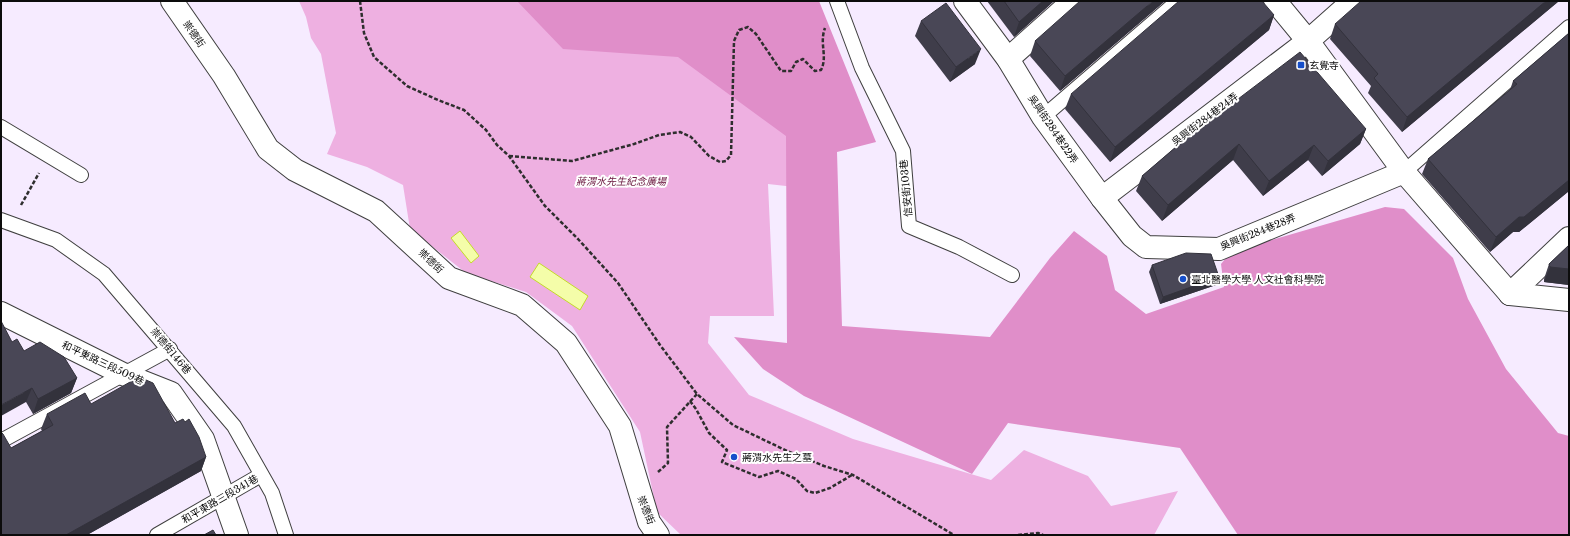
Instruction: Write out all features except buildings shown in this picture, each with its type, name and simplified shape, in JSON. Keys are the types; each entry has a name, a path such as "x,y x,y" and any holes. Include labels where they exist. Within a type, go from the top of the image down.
{"street":[{"name":"崇德街","path":"172,1 224,76 268,149 295,170 376,211 449,278 522,305 566,343 620,426 649,522 658,535"},
{"name":"吳興街284巷22弄","path":"965,1 1008,59 1043,117 1102,198"},
{"path":"1008,59 1073,1"},
{"path":"1275,1 1308,41 1404,172 1510,294 1569,300"},
{"name":"吳興街284巷24弄","path":"1102,198 1308,41 1353,1"},
{"name":"吳興街284巷28弄","path":"1102,198 1132,236 1146,247 1219,249 1404,172"},
{"path":"1510,294 1569,238"},
{"name":"和平東路三段509巷","path":"1,313 123,374 171,393 204,438 237,535"}],"lane":[{"path":"1043,117 1178,1"},
{"name":"信安街103巷","path":"837,2 862,68 903,151 909,226 958,247 1012,275"},
{"name":"吳興街284巷28弄","path":"1404,172 1569,27"},
{"path":"1,127 80,175"},
{"name":"崇德街146巷","path":"6,222 56,240 104,274 170,349 234,426 272,493 286,535"},
{"path":"1,441 170,349"},
{"name":"和平東路三段341巷","path":"157,535 262,475"}],"path":[{"path":"360,1 364,33 374,57 407,86 464,110 486,130 497,145 509,156 545,206 578,239 618,283 660,345 697,394 733,425 785,450 824,466 853,475 954,535"},
{"path":"509,156 572,162 659,135 680,132 692,137 709,156 720,162 726,162 731,155 734,41 740,30 748,27 756,34 781,71 791,71 796,62 803,59 815,71 821,70 825,63 822,37 837,2"},
{"path":"6,222 48,155"},
{"path":"637,479 659,471 668,463 667,427 697,394"},
{"path":"690,401 696,409 709,434 727,450 722,462 759,476 778,471 796,480 808,491 815,492 830,488 853,475"},
{"path":"1018,535 1038,533 1043,535"}],"green space":[{"name":"蔣渭水先生紀念廣場","path":"299,1 537,1 811,40 804,188 768,184 774,316 710,316 708,343 749,395 853,439 991,480 1024,450 1088,476 1111,506 1178,491 1154,535 681,535 657,512 640,432 572,326 526,292 466,273 410,229 403,185 367,167 327,154 336,133 321,54 311,38 306,17"}],"shaded area":[{"path":"517,1 819,1 876,142 837,152 842,326 990,337 1050,258 1074,231 1107,256 1115,290 1146,314 1224,287 1221,264 1231,252 1385,207 1404,209 1453,258 1468,299 1506,369 1558,433 1569,436 1569,535 1238,535 1180,448 1008,423 972,474 804,396 763,369 734,337 787,343 786,136 678,57 563,49"},
{"path":"460,231 479,256 471,263 451,238"},
{"path":"539,263 588,296 580,310 530,277"}],"place":[{"name":"玄覺寺","path":"1301,65"},
{"name":"臺北醫學大學 人文社會科學院","path":"1183,279"},
{"name":"蔣渭水先生之墓","path":"734,457"}]}
